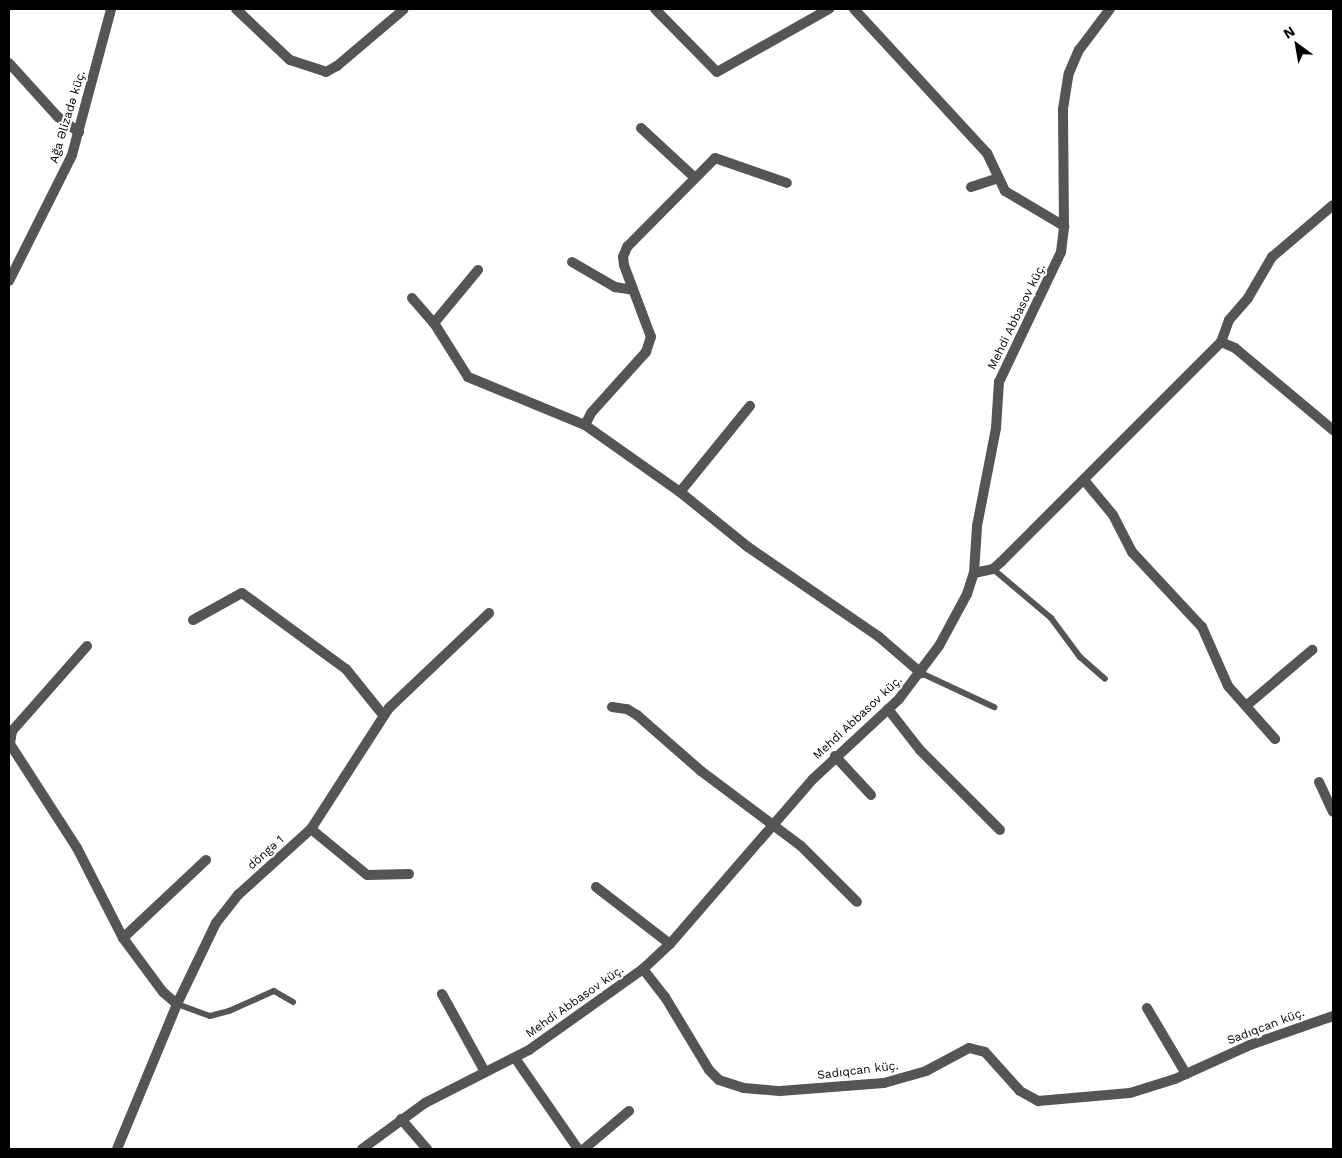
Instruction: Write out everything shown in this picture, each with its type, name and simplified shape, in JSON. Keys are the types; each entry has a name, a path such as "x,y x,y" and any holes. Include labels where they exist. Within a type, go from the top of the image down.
{"street":[{"name":"Ağa Əlizadə küç.","path":"9,282 67,167 79,132 111,9"},
{"path":"236,9 290,60 326,72 337,66 403,10"},
{"path":"655,9 717,72 829,9"},
{"path":"854,9 987,153 999,178 1011,196 1064,226"},
{"name":"Mehdi Abbasov küç.","path":"362,1149 400,1119 433,1098 515,1058 643,969 670,944 772,824 835,756 888,709 921,673 953,622 974,573 977,526 996,428 1000,382 1055,266 1064,226 1065,90 1079,50 1110,9"},
{"path":"9,63 58,117 79,132"},
{"path":"641,128 694,177"},
{"path":"585,425 591,413 646,352 651,337 623,257 627,247 710,161 721,158 787,183"},
{"path":"971,187 999,178"},
{"path":"974,573 993,569 1221,342 1229,320 1248,298 1272,258 1333,205"},
{"path":"572,262 615,287 633,290"},
{"path":"434,323 478,270"},
{"path":"412,298 434,323 468,377 585,425 680,492 748,547 878,636 921,673"},
{"path":"1221,342 1235,348 1333,430"},
{"path":"680,492 750,406"},
{"path":"1084,480 1113,515 1132,552 1207,634 1222,676 1275,738"},
{"path":"193,620 242,593 346,669 383,715"},
{"name":"döngə 1","path":"117,1149 177,1004 225,910 311,829 383,715 489,613"},
{"path":"87,646 12,731 10,744 76,848 123,938 164,992 177,1004"},
{"path":"1246,706 1312,650"},
{"path":"612,707 627,709 637,715 701,771 823,865 857,902"},
{"path":"888,709 920,750 1000,830"},
{"path":"835,756 871,795"},
{"path":"1319,782 1333,812"},
{"path":"311,829 368,875 409,874"},
{"path":"123,938 206,860"},
{"path":"596,887 670,944"},
{"name":"Sadıqcan küç.","path":"643,969 665,997 709,1070 720,1080 744,1088 811,1090 884,1083 926,1071 969,1048 985,1052 1020,1091 1038,1101 1130,1093 1186,1074 1250,1045 1333,1019"},
{"path":"442,994 485,1072"},
{"path":"1147,1008 1186,1074"},
{"path":"515,1058 578,1149"},
{"path":"584,1149 629,1112"},
{"path":"400,1119 427,1149"}],"lane":[{"path":"993,569 1051,618 1080,656 1105,679"},
{"path":"921,673 994,707"},
{"path":"177,1004 210,1016 229,1011 274,991 293,1002"}]}
